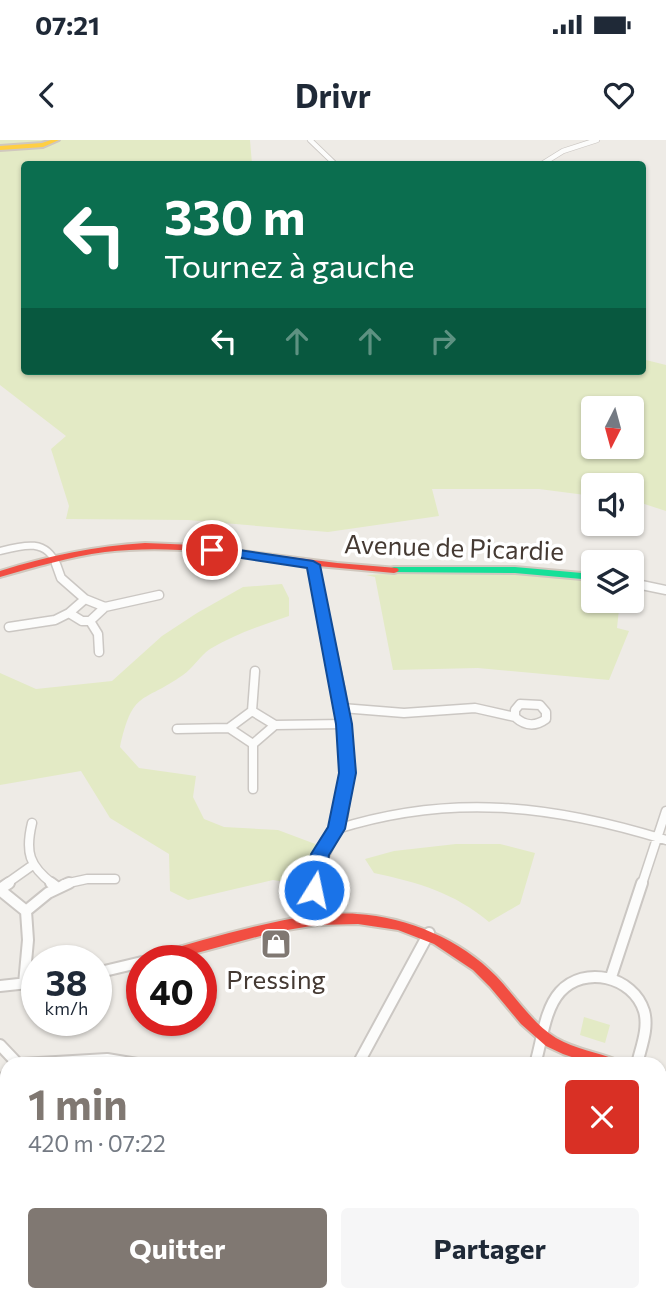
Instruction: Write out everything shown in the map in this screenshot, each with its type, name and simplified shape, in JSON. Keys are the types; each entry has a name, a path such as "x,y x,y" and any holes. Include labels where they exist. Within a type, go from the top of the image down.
{"street":[{"path":"0,148 43,145 56,140"},
{"path":"310,140 332,161"},
{"path":"547,161 563,151 597,140"},
{"path":"0,551 28,544 42,545 54,558 61,578 85,599 105,607"},
{"name":"Avenue de Picardie","path":"0,574 54,558 151,546 192,547 313,565 386,570 531,570 581,576"},
{"path":"313,565 342,708 347,773 337,829 320,854 314,876 319,916"},
{"path":"644,585 666,590"},
{"path":"69,613 82,621 90,621 105,607 159,595"},
{"path":"9,627 55,620 69,613 85,599"},
{"path":"90,621 98,635 99,652"},
{"path":"229,728 252,710 256,671"},
{"path":"342,708 411,713 460,705 491,709 515,717"},
{"path":"252,710 275,725 344,724"},
{"path":"253,789 253,744 275,725"},
{"path":"177,729 229,728 253,744"},
{"path":"337,829 373,814 393,811 499,807 587,820 662,838"},
{"path":"611,977 662,838 666,811"},
{"path":"32,823 26,849 30,867 55,886"},
{"path":"28,945 26,911 0,890 30,867"},
{"path":"26,911 55,886 80,878 115,878"},
{"path":"209,945 319,916 358,915 386,919 429,933 475,964 544,1037 594,1057"},
{"path":"362,1057 429,933"},
{"path":"537,1057 558,993 575,980 611,977 633,992 645,1012 646,1027 638,1057"},
{"path":"0,986 21,984"}],"green space":[{"path":"0,140 250,140 252,161 21,161 21,375 646,375 646,360 666,365 666,511 644,504 644,473 581,473 581,494 539,489 432,489 439,516 328,532 188,520 66,519 69,506 51,449 66,436 0,385"},
{"path":"453,570 581,577 581,613 619,613 617,628 629,631 609,680 478,668 393,670 375,577 366,575"},
{"path":"282,584 289,598 289,616 239,634 210,649 183,675 141,700 130,715 120,747 139,768 196,776 193,797 204,819 224,827 278,830 318,845 298,884 273,880 188,900 170,891 169,854 110,818 81,771 0,785 0,673 36,689 112,681 162,636 197,613 243,587"},
{"path":"456,844 500,844 535,853 520,904 489,922 463,903 435,890 374,873 365,859 394,851"},
{"path":"584,1017 610,1025 605,1043 580,1035"}],"traffic: fast":[{"path":"394,570 515,570 581,576"}],"traffic: slow":[{"path":"0,148 43,145 56,140"}],"traffic: jam":[{"path":"0,574 82,553 145,546 224,550 337,566 394,570"},
{"path":"313,565 340,694 347,772 341,817 316,870 314,889 319,916"},
{"path":"202,945 275,926 317,920 358,919 398,925 438,940 477,966 543,1036 568,1050 590,1057"}],"place":[{"name":"Pressing","path":"276,944"}],"route":[{"path":"212,550 313,565 344,724 347,773 337,829 320,854 314,876 314,890"}]}
